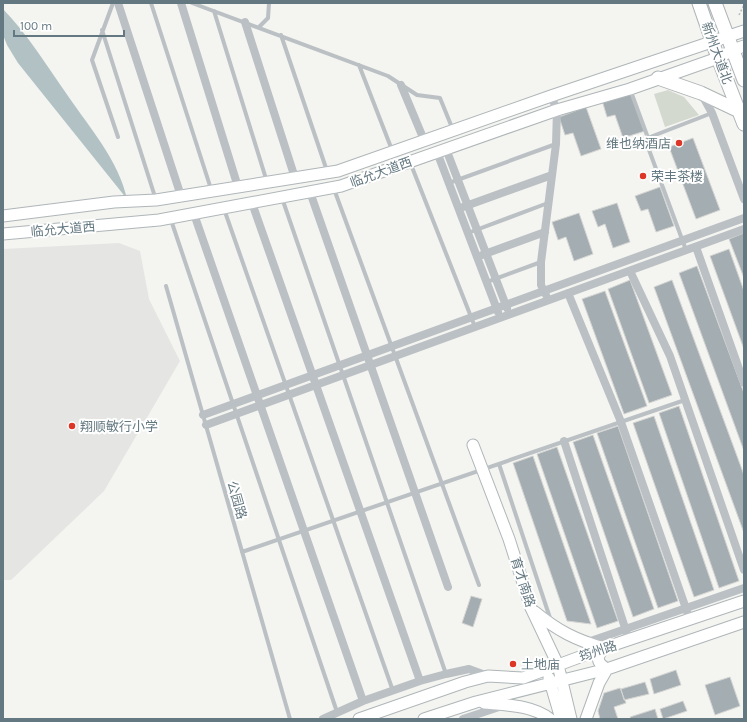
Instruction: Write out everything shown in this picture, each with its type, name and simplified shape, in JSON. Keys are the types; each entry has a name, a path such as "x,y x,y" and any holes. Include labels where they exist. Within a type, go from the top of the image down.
{"main road":[{"name":"新州大道北","path":"699,3 714,42 718,58 744,124"},
{"name":"新州大道北","path":"715,3 728,37 738,48 744,80"},
{"name":"临允大道西","path":"3,216 114,202 156,200 338,171 550,96 744,31"},
{"name":"临允大道西","path":"3,234 132,223 170,218 334,188 557,110 630,89 718,58 738,48"},
{"path":"658,78 701,93 739,111"},
{"name":"育才南路","path":"473,445 509,539 531,608 558,665 571,719"},
{"name":"筠州路","path":"360,719 465,682 488,676 523,678 604,648 744,601"},
{"path":"531,608 553,627 585,643 604,648 599,655 598,661 607,669 599,683 586,719"},
{"name":"筠州路","path":"424,719 476,702 607,669 744,622"},
{"path":"546,669 561,719"},
{"path":"476,702 532,710 545,715 550,719"}],"street":[{"path":"118,3 181,196"},
{"path":"181,3 238,187"},
{"path":"245,22 295,178"},
{"path":"402,85 424,140"},
{"path":"701,93 712,113 744,199"},
{"path":"550,96 557,110 556,144 541,262 541,285 543,291 550,300"},
{"path":"442,150 458,180 510,314"},
{"path":"442,150 449,183 500,318"},
{"path":"459,208 552,175"},
{"path":"310,192 448,587"},
{"path":"252,203 420,681"},
{"path":"194,214 363,701"},
{"path":"203,415 744,218"},
{"path":"206,425 744,229"},
{"path":"477,257 545,232"},
{"path":"696,246 744,383"},
{"path":"630,270 670,356 744,570"},
{"path":"568,293 621,422 690,620"},
{"path":"564,442 629,640"},
{"path":"585,643 744,588"},
{"path":"323,719 363,701 420,681 469,668 488,676"},
{"path":"463,719 505,705"}],"lane":[{"path":"113,3 92,60 118,137"},
{"path":"151,3 211,191"},
{"path":"192,3 388,76 417,95 440,98 453,130"},
{"path":"259,27 268,18 269,3"},
{"path":"214,11 267,182"},
{"path":"102,30 156,200"},
{"path":"281,35 328,173"},
{"path":"359,65 393,152"},
{"path":"630,89 648,138"},
{"path":"686,250 645,139 712,113"},
{"path":"449,183 556,144"},
{"path":"410,162 475,327"},
{"path":"334,188 479,585"},
{"path":"282,197 446,674"},
{"path":"468,233 548,203"},
{"path":"224,208 393,691"},
{"path":"170,218 338,712"},
{"path":"487,282 541,262"},
{"name":"公园路","path":"166,286 290,719"},
{"path":"242,552 685,400"},
{"path":"500,464 553,627"}],"path":[{"path":"739,15 744,5"}],"shaded area":[{"path":"3,9 29,40 103,145 118,171 127,199 18,63 3,35"},
{"path":"668,90 684,97 699,115 665,127 654,94"},
{"name":"翔顺敏行小学","path":"119,243 140,251 149,299 180,361 104,491 11,580 3,580 3,249"}],"building":[{"path":"630,87 645,131 623,138 615,115 607,117 601,97"},
{"path":"586,107 601,149 581,156 573,133 565,135 559,117"},
{"path":"693,138 720,210 696,219 669,147"},
{"path":"660,187 674,226 656,232 648,209 641,211 635,196"},
{"path":"617,203 630,242 613,248 605,224 598,227 592,211"},
{"path":"579,213 593,254 574,261 566,237 558,240 552,222"},
{"path":"744,233 744,278 729,239"},
{"path":"729,249 744,291 744,349 710,256"},
{"path":"697,266 744,393 744,451 679,273"},
{"path":"630,280 672,395 649,403 608,289"},
{"path":"672,280 744,475 744,533 654,287"},
{"path":"605,291 647,406 624,414 582,299"},
{"path":"679,406 739,581 719,588 659,413"},
{"path":"654,416 714,590 694,597 633,423"},
{"path":"618,426 678,601 658,608 597,433"},
{"path":"593,435 654,609 633,617 573,442"},
{"path":"557,447 618,621 597,628 537,454"},
{"path":"533,456 591,624 567,621 513,463"},
{"path":"471,596 482,599 473,627 462,623"},
{"path":"676,670 681,685 654,694 650,679"},
{"path":"730,677 740,706 715,715 705,685"},
{"path":"645,682 649,694 624,700 621,689"},
{"path":"620,688 626,703 614,707 618,719 600,719 598,711 604,693"},
{"path":"683,701 687,711 663,719 660,709"},
{"path":"655,709 658,719 631,719 630,717"}],"place":[{"name":"维也纳酒店","path":"679,143"},
{"name":"荣丰茶楼","path":"643,176"},
{"name":"翔顺敏行小学","path":"72,426"},
{"name":"土地庙","path":"513,664"}]}
